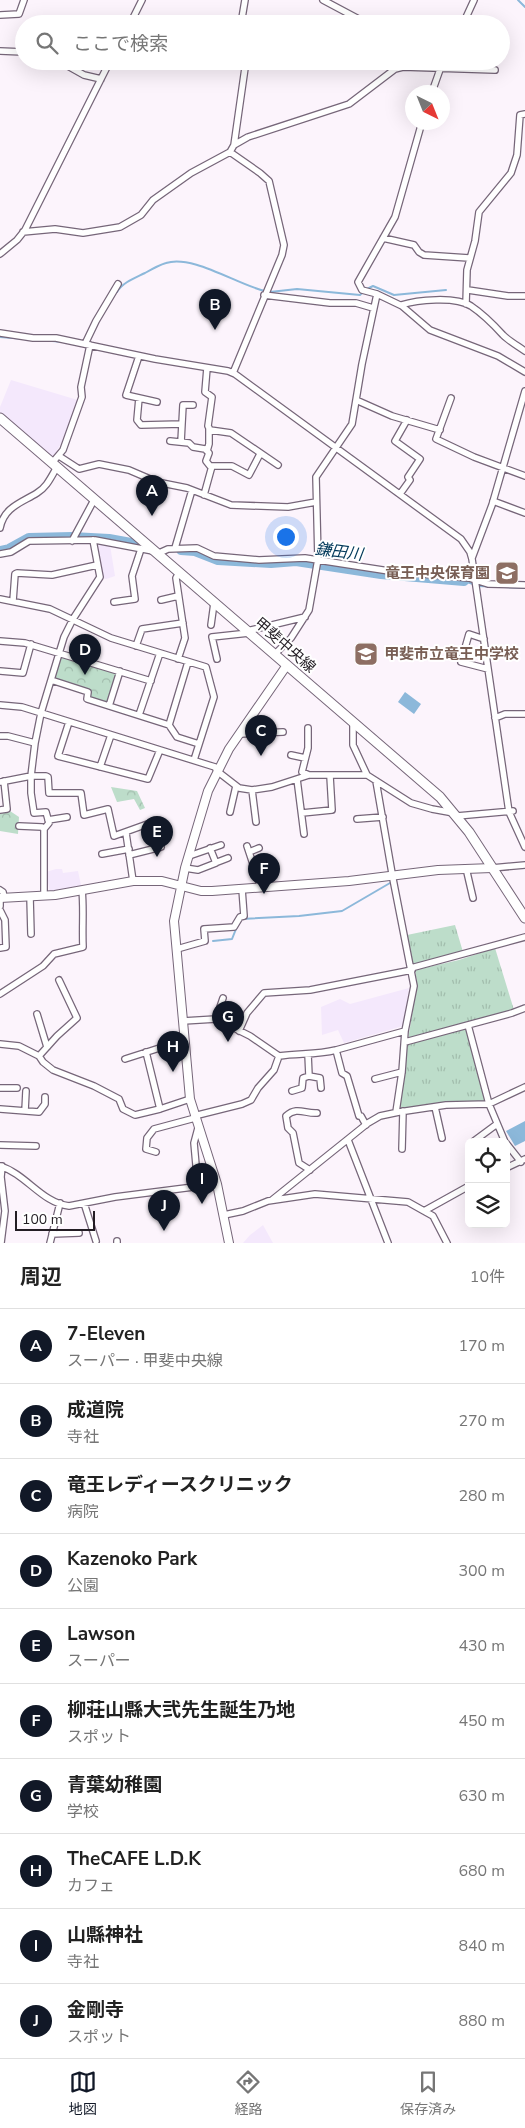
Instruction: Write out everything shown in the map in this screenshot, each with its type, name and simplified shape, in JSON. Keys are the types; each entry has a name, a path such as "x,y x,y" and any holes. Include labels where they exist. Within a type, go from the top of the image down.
{"main road":[{"name":"甲斐中央線","path":"0,418 440,797 469,832 525,918"}],"street":[{"path":"0,15 19,14 24,0"},
{"path":"134,15 142,0"},
{"path":"242,15 245,0"},
{"path":"323,0 351,15"},
{"path":"467,15 474,0"},
{"path":"0,51 15,51"},
{"path":"75,70 84,75 101,79"},
{"path":"0,254 17,240 23,232 106,70"},
{"path":"23,232 55,229 83,233 120,227 141,215 153,200 190,173 230,152 234,145 245,70"},
{"path":"234,145 248,137 349,104 394,70"},
{"path":"434,85 440,70"},
{"path":"466,304 468,290 467,270 475,241 479,212 511,173 517,155 520,114 525,114"},
{"path":"420,130 395,217 358,282 362,290 377,294 401,305 430,330 498,356 525,372"},
{"path":"230,152 269,181 284,245 282,255 233,373"},
{"path":"383,238 414,244 419,252 424,255 470,258"},
{"path":"0,528 11,508 38,492 49,482 82,397 87,345 96,320 118,284"},
{"path":"468,290 508,296 525,296"},
{"path":"275,654 291,638 305,617 312,598 317,561 316,477 352,424 377,294"},
{"path":"264,295 313,301 356,302 373,308"},
{"path":"401,305 414,301 429,300 466,304 525,351"},
{"path":"0,333 33,338 56,338 139,356 233,373 460,539 470,552 472,558 495,718 511,812 525,847"},
{"path":"139,356 126,396 157,402"},
{"path":"207,368 206,392 212,397 212,401 206,461 212,466 232,466 249,475 260,454"},
{"path":"472,558 493,501 525,392"},
{"path":"139,398 137,420 141,425 182,424"},
{"path":"450,398 436,439 474,457 525,476"},
{"path":"356,400 392,416 440,430"},
{"path":"181,442 183,405 193,405"},
{"path":"400,494 410,480 408,476 420,459 395,441 407,420"},
{"path":"209,428 210,430 231,433 278,465"},
{"path":"170,441 189,442 193,447 205,449 207,452"},
{"path":"59,456 79,469 99,464 130,470 157,482 192,490 231,505 294,506 316,502"},
{"path":"204,495 212,466"},
{"path":"175,548 192,490"},
{"path":"72,541 94,500"},
{"path":"493,501 525,513"},
{"path":"44,896 44,829 49,823 46,812 34,812 31,776 35,742 41,713 64,637 73,619 100,577 92,540"},
{"path":"0,554 11,552 29,541 92,540 155,553 175,548 197,548 214,556 273,560 294,557 390,571 468,578 488,584 525,585"},
{"path":"114,602 135,599 132,576 141,549"},
{"path":"13,600 17,573 52,575 97,565"},
{"path":"178,659 185,638 176,578 179,573"},
{"path":"161,600 178,596"},
{"path":"0,598 50,609 111,638 206,667 214,697 194,760"},
{"path":"211,625 214,603"},
{"path":"218,659 212,637 248,632 305,617"},
{"path":"136,646 142,629 183,622"},
{"path":"484,639 469,634 462,662 488,668"},
{"path":"0,641 31,644 151,681"},
{"path":"0,671 23,673 31,644"},
{"path":"139,716 160,653"},
{"path":"169,725 188,662"},
{"path":"229,1243 217,1184 194,1117 190,1099 174,921 185,868 203,803 217,771 287,665"},
{"path":"109,706 120,671"},
{"path":"51,680 88,692 87,698 169,725 177,737 199,744"},
{"path":"0,705 22,707 215,767 217,771 236,786 252,790 297,780 309,775"},
{"path":"495,718 505,714 525,714"},
{"path":"69,722 58,756 148,779 160,750"},
{"path":"353,722 353,744 367,775 411,803 455,814 511,812"},
{"path":"308,728 302,772 309,775 330,776 367,775"},
{"path":"240,734 283,732"},
{"path":"100,766 111,735"},
{"path":"0,736 35,742"},
{"path":"291,755 305,758"},
{"path":"0,774 7,810 0,810"},
{"path":"2,782 31,776 48,777 49,793 81,793 84,814 108,809 114,836 153,822 161,846 129,852 102,854"},
{"path":"302,813 332,810 330,776"},
{"path":"297,780 304,834"},
{"path":"376,781 414,986 404,1042 396,1112"},
{"path":"230,812 236,786"},
{"path":"252,790 256,822"},
{"path":"48,820 67,817"},
{"path":"358,819 383,817"},
{"path":"19,826 42,827 44,829"},
{"path":"126,833 133,881"},
{"path":"189,856 221,845"},
{"path":"210,848 215,863"},
{"path":"259,848 248,849 261,888"},
{"path":"185,868 198,870 228,858"},
{"path":"2,898 44,896 133,881 162,881 206,891 348,881 466,868 525,865"},
{"path":"466,868 474,898"},
{"path":"177,949 205,941 204,929 234,928 240,917 244,916 242,889"},
{"path":"0,890 3,892 0,906"},
{"path":"0,994 28,977 54,954 64,950 83,947 81,917 84,907 82,890"},
{"path":"30,897 31,934"},
{"path":"0,910 5,920 6,947 0,948"},
{"path":"239,1031 247,1013 264,993 310,990 411,969 525,936"},
{"path":"39,1056 77,1018 59,980"},
{"path":"216,1019 223,998"},
{"path":"404,1042 525,1008"},
{"path":"37,1014 47,1047"},
{"path":"183,1021 216,1019 250,1036 279,1056 299,1053 323,1054 406,1031"},
{"path":"468,1025 489,1104 504,1138"},
{"path":"0,1044 19,1046 39,1056 53,1070 94,1086 119,1099 123,1109 135,1115 190,1099"},
{"path":"124,1059 172,1044"},
{"path":"336,1050 342,1072 347,1076 359,1116 361,1116 366,1125"},
{"path":"146,1052 160,1109"},
{"path":"308,1054 309,1076"},
{"path":"156,1152 146,1149 147,1138 154,1129 251,1100 258,1088 274,1070 279,1056"},
{"path":"375,1079 402,1072"},
{"path":"292,1091 302,1088 303,1078 309,1076 320,1078 321,1088"},
{"path":"272,1200 380,1116 435,1107 489,1104 525,1087"},
{"path":"0,1088 18,1088"},
{"path":"25,1111 26,1091"},
{"path":"0,1109 39,1112 45,1104 45,1097"},
{"path":"435,1107 442,1138"},
{"path":"310,1170 299,1163 293,1133 288,1128 286,1116 290,1112 302,1110 310,1114 317,1113"},
{"path":"402,1149 403,1111"},
{"path":"478,1138 497,1124"},
{"path":"198,1128 194,1143 198,1187"},
{"path":"348,1140 388,1243"},
{"path":"0,1145 36,1146"},
{"path":"510,1146 523,1160 510,1166"},
{"path":"1,1243 1,1166 19,1175 37,1190 60,1203 70,1206 115,1197 217,1184"},
{"path":"424,1211 465,1188"},
{"path":"224,1215 243,1211 272,1200 315,1194 408,1202 433,1216 448,1243"},
{"path":"50,1243 60,1203"},
{"path":"84,1203 96,1241"},
{"path":"52,1234 79,1233"}],"shaded area":[{"path":"11,380 81,401 66,435 52,459 0,416 0,407"},
{"path":"93,540 110,545 115,576 106,579 100,577"},
{"path":"62,869 63,873 78,871 82,890 50,893 46,872"},
{"path":"409,988 403,1026 344,1043 338,1030 322,1035 321,1007 340,999 350,1004"},
{"path":"263,1225 273,1243 243,1243 250,1235"}],"green space":[{"path":"60,654 117,671 109,704 89,697 89,691 52,679"},
{"path":"111,787 137,791 145,808 140,810 134,799 117,802"},
{"path":"7,809 19,817 18,834 0,831 0,811"},
{"path":"455,925 463,952 413,965 407,935"},
{"path":"495,948 514,1010 408,1040 417,983 415,970 459,960"},
{"path":"468,1026 488,1103 397,1111 408,1042"}],"water":[{"path":"405,692 421,704 414,714 398,702"},
{"path":"525,1121 525,1141 515,1146 506,1131"}],"waterway":[{"path":"518,0 525,7"},
{"path":"117,292 122,286 133,279 161,265 177,261 202,266 265,291"},
{"path":"367,289 373,286 394,295 446,290"},
{"path":"270,292 297,289 360,295 363,292"},
{"path":"0,337 65,342"},
{"name":"鎌田川","path":"1,551 9,549 29,538 72,537 109,539 142,545"},
{"name":"鎌田川","path":"181,550 195,551 218,560 271,563 296,561 381,574 464,581"},
{"name":"鎌田川","path":"464,581 473,584"},
{"name":"鎌田川","path":"478,586 525,588"},
{"path":"242,919 299,916 342,911 390,883"},
{"path":"213,941 232,939 236,929"}],"place":[{"name":"成道院","path":"215,330"},
{"name":"7-Eleven","path":"152,516"},
{"name":"竜王中央保育園","path":"507,573"},
{"name":"甲斐市立竜王中学校","path":"366,654"},
{"name":"Kazenoko Park","path":"85,675"},
{"name":"竜王レディースクリニック","path":"261,756"},
{"name":"Lawson","path":"157,857"},
{"name":"柳荘山縣大弐先生誕生乃地","path":"264,894"},
{"name":"青葉幼稚園","path":"228,1042"},
{"name":"TheCAFE L.D.K","path":"173,1072"},
{"name":"山縣神社","path":"202,1204"},
{"name":"金剛寺","path":"164,1231"}]}
